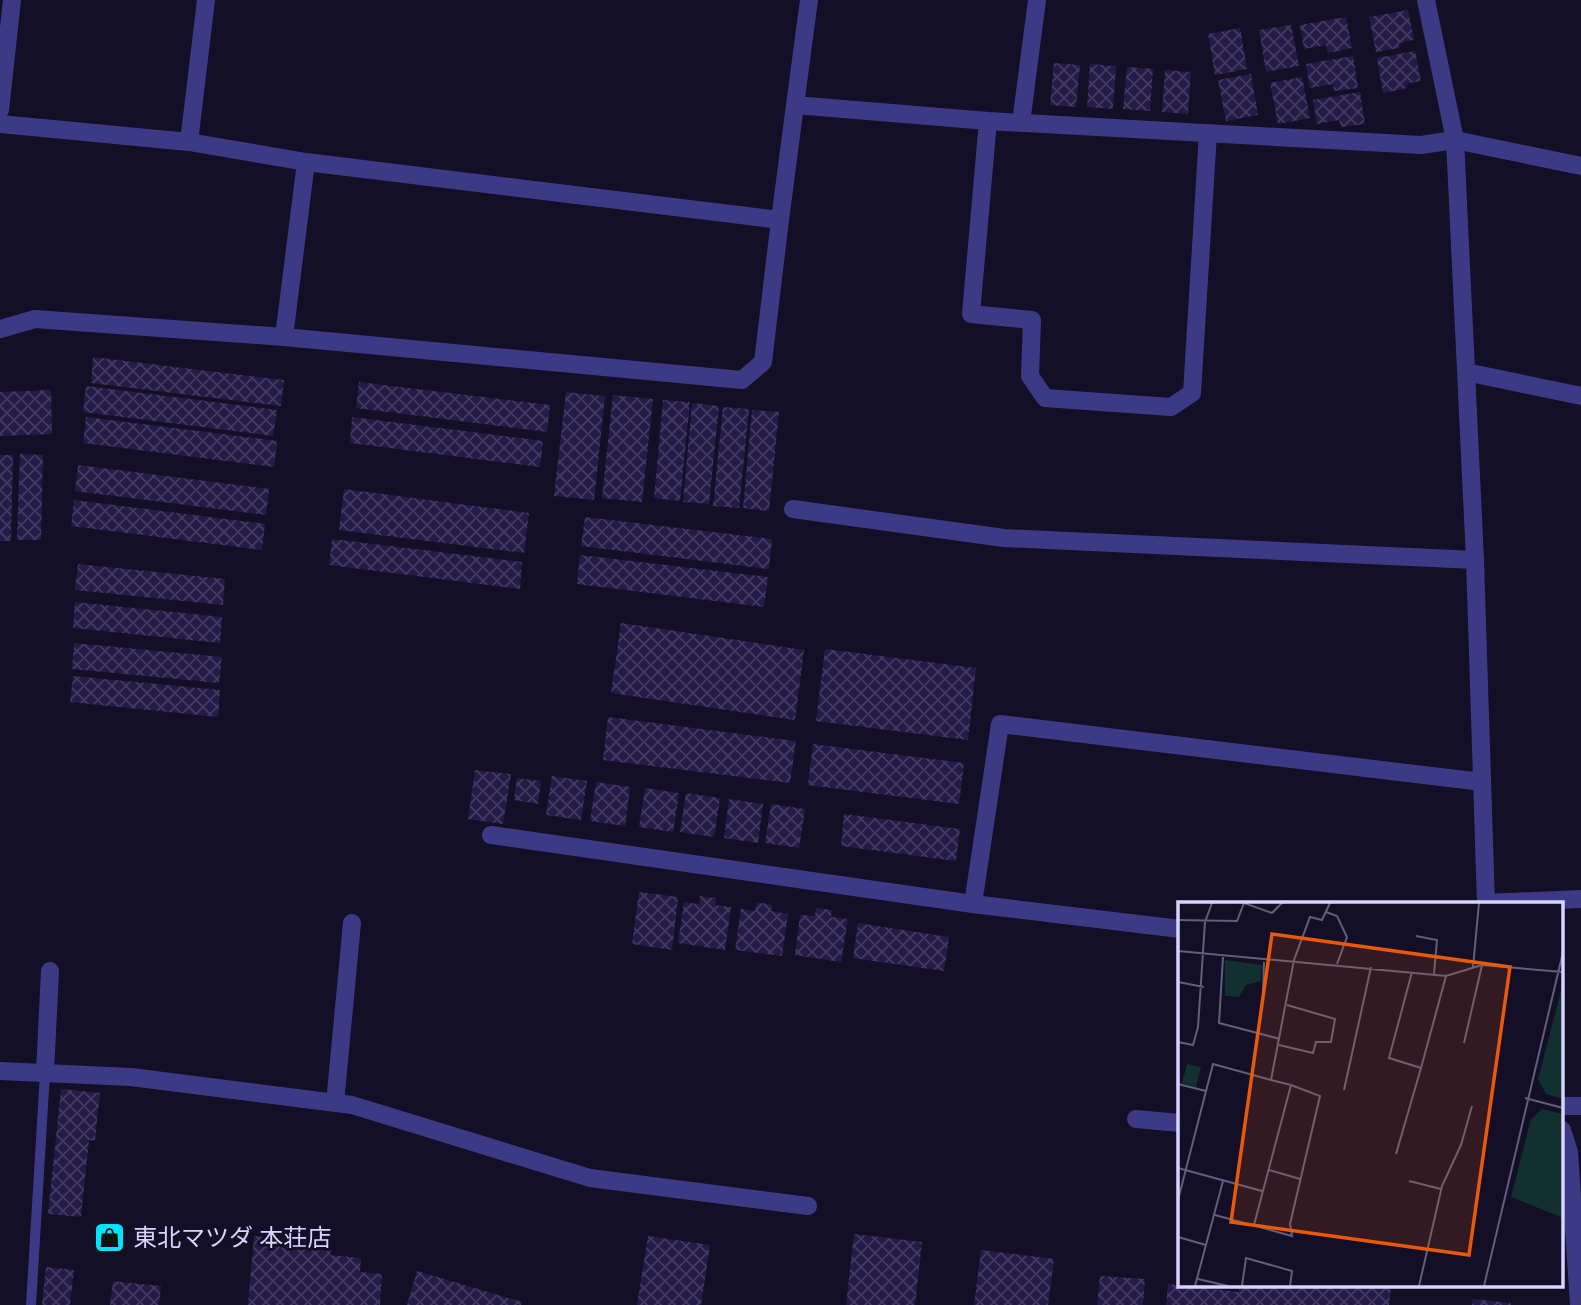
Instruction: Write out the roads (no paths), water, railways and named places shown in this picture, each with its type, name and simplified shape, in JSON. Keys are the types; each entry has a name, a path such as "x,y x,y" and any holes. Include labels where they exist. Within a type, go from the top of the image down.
{"street":[{"path":"0,110 12,0"},
{"path":"189,142 206,0"},
{"path":"0,329 35,319 284,337 742,380 763,362 809,0"},
{"path":"1021,122 1037,0"},
{"path":"1426,0 1455,140 1475,560 1486,902"},
{"path":"796,105 988,121 1421,145 1455,140 1581,166"},
{"path":"988,121 971,314 1032,320 1030,376 1045,398 1171,407 1192,393 1208,133"},
{"path":"0,124 189,142 306,162 780,220"},
{"path":"284,337 306,162"},
{"path":"1466,372 1581,396"},
{"path":"793,509 1004,538 1475,560"},
{"path":"973,904 1000,724 1482,782"},
{"path":"491,835 973,904 1178,929"},
{"path":"1524,902 1581,899"},
{"path":"335,1103 352,923"},
{"path":"46,1073 50,971"},
{"path":"0,1071 131,1077 352,1105 590,1178 808,1206"},
{"path":"1136,1119 1178,1124"},
{"path":"1565,1152 1579,1305"}],"lane":[{"path":"31,1305 46,1073"}],"place":[{"name":"東北マツダ 本荘店","path":"110,1238"}]}
